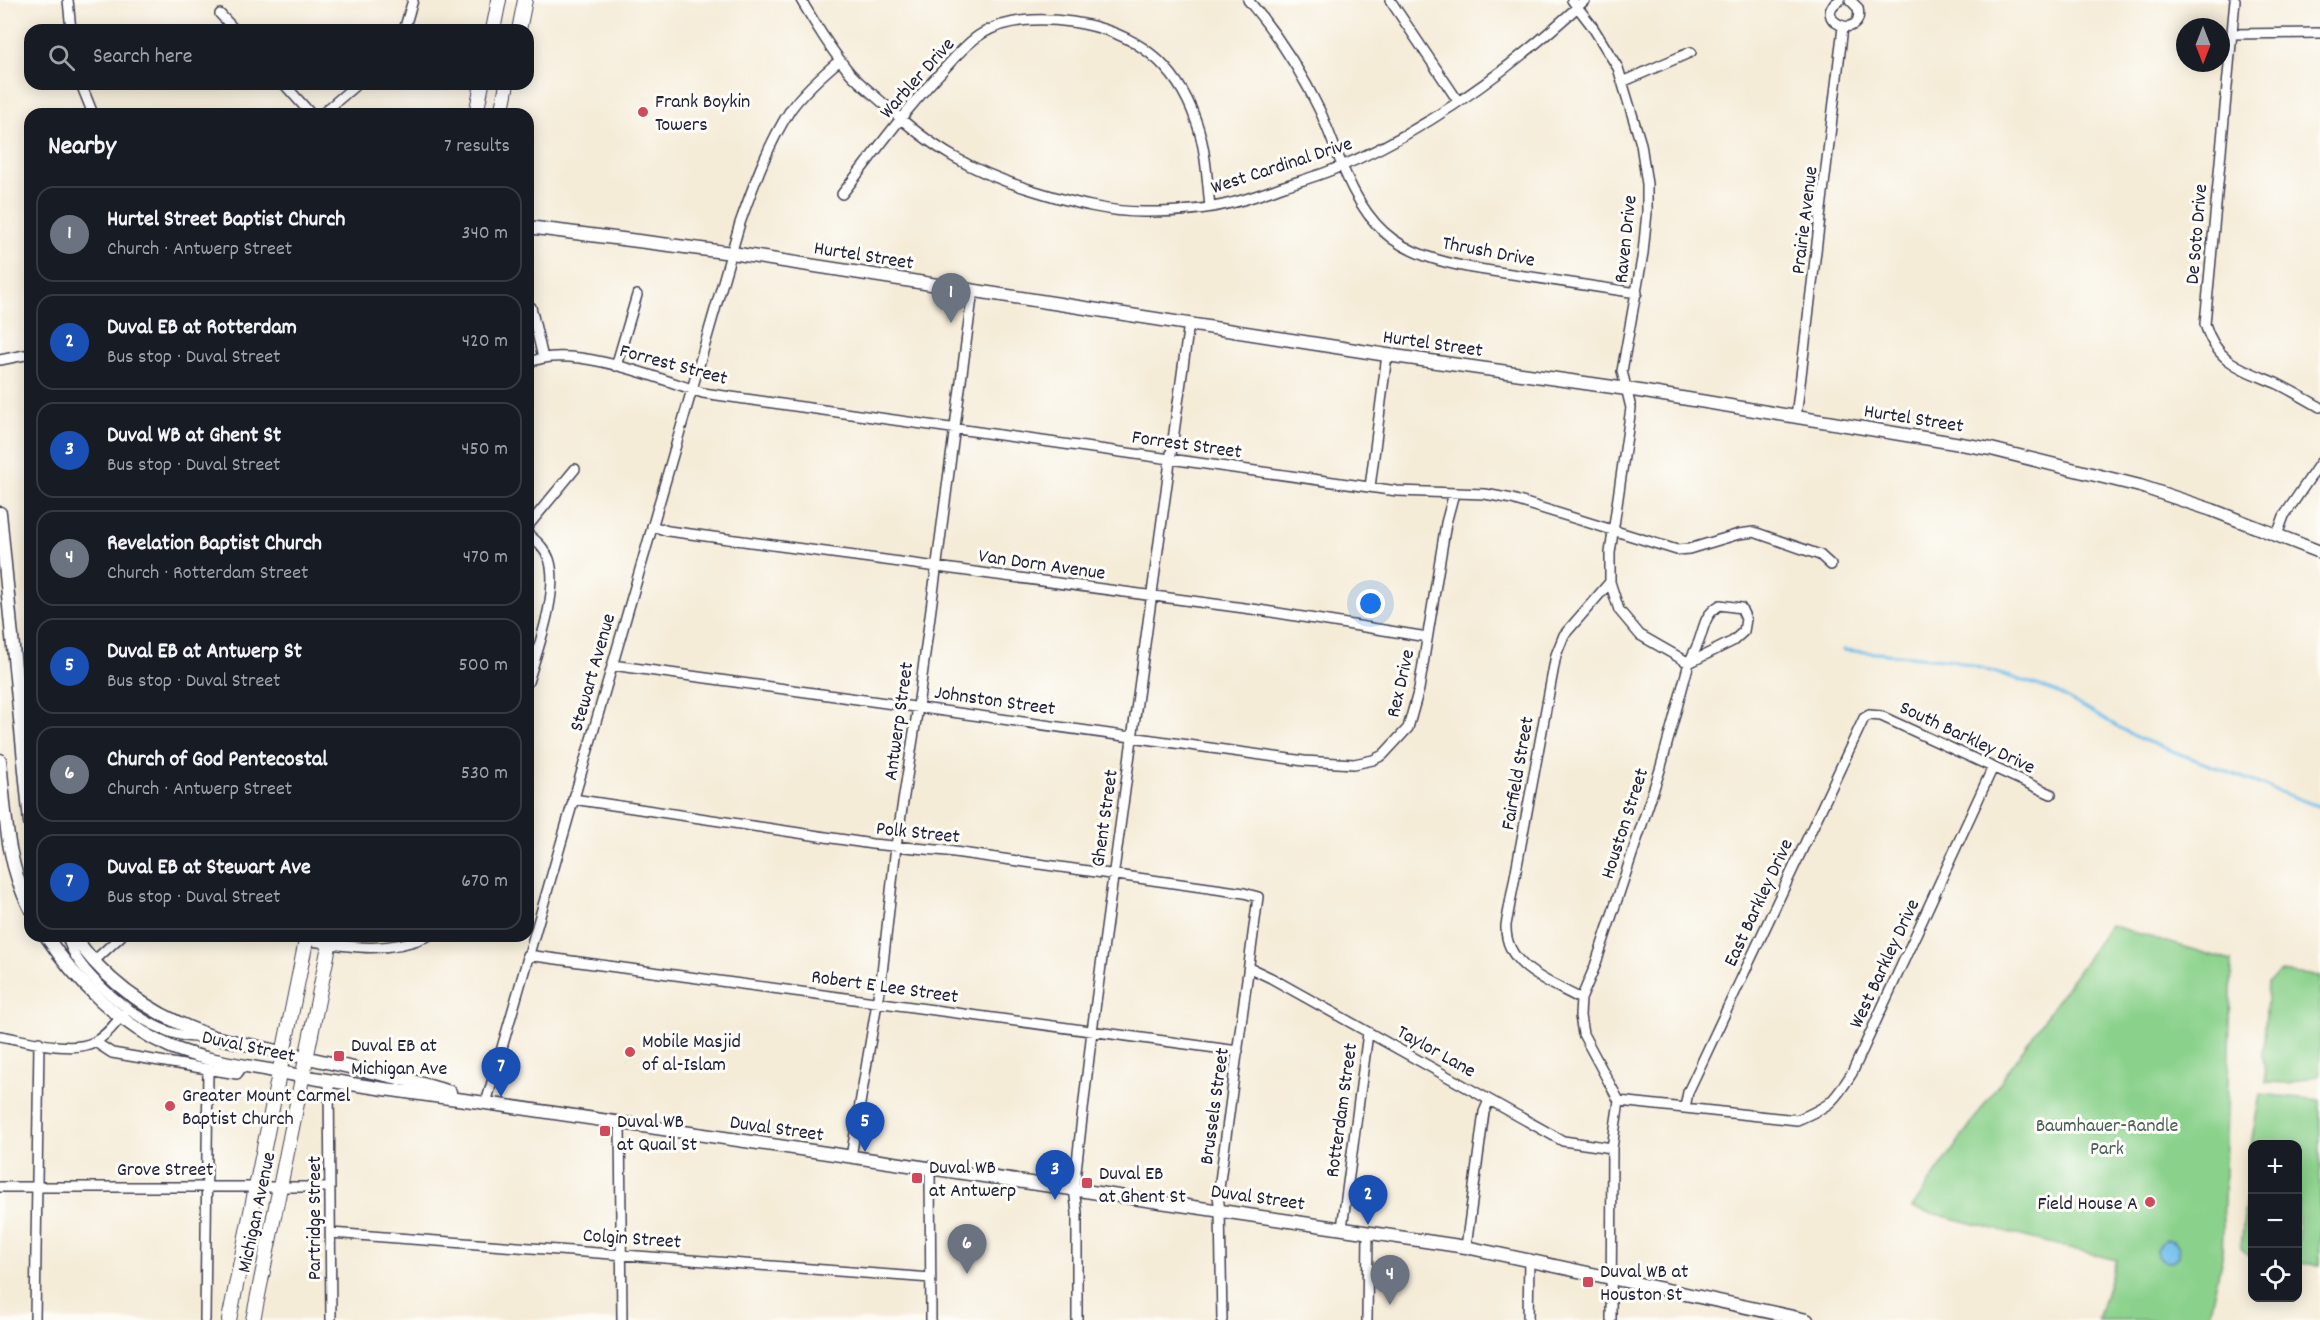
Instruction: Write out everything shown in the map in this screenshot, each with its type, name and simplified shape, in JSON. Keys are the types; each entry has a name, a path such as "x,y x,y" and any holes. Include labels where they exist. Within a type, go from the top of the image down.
{"main road":[{"path":"494,24 500,0"},
{"path":"520,24 525,0"},
{"path":"477,108 481,90"},
{"path":"502,108 506,90"},
{"name":"Michigan Avenue","path":"229,1320 306,942"},
{"name":"Michigan Avenue","path":"253,1320 330,942"},
{"path":"246,1242 267,1249"}],"street":[{"path":"68,0 70,24"},
{"path":"406,24 413,0"},
{"name":"West Cardinal Drive","path":"801,0 852,75 901,120 938,149 965,165 1010,184 1113,210 1147,212 1231,204 1343,165 1429,121 1511,65 1578,2"},
{"name":"Thrush Drive","path":"1248,0 1282,43 1307,86 1354,192 1373,222 1385,234 1424,256 1472,268 1637,292"},
{"path":"1390,0 1458,101"},
{"name":"Prairie Avenue","path":"1840,0 1832,7 1831,15 1835,23 1843,27 1852,25 1858,17 1858,8 1850,0"},
{"name":"De Soto Drive","path":"2235,0 2205,324 2216,349 2234,365 2320,407"},
{"name":"Raven Drive","path":"1578,2 1618,68 1641,144 1647,184 1647,212 1637,292 1622,371 1626,389"},
{"path":"220,14 229,24"},
{"name":"Warbler Drive","path":"843,194 937,76 982,33 1005,24 1028,20 1056,20 1112,31 1138,44 1172,73 1197,122 1210,207"},
{"name":"Prairie Avenue","path":"1796,417 1843,27"},
{"path":"2232,34 2320,33"},
{"path":"1622,82 1691,52"},
{"name":"Stewart Avenue","path":"534,934 757,174 791,109 821,76 840,60"},
{"path":"83,90 91,108"},
{"path":"289,90 306,108"},
{"path":"332,108 351,90"},
{"name":"Hurtel Street","path":"534,228 732,253 1189,323 1387,356 1626,389 2022,455 2140,486 2320,552"},
{"name":"Antwerp Street","path":"851,1157 877,1003 896,846 918,707 973,290"},
{"path":"616,366 638,295"},
{"path":"534,319 543,358"},
{"name":"Ghent Street","path":"1077,1320 1077,1213 1074,1188 1092,1031 1189,323"},
{"path":"0,360 24,355"},
{"name":"Forrest Street","path":"534,361 563,356 650,374 703,393 1396,491 1485,494 1512,499 1677,550 1754,532 1820,555 1831,565"},
{"path":"1370,487 1387,356"},
{"path":"1626,389 1631,408 1610,553 1610,582 1619,610 1640,635 1689,663"},
{"path":"2277,535 2284,516 2320,463"},
{"path":"534,519 575,469"},
{"name":"Rex Drive","path":"1231,751 1354,764 1383,755 1408,728 1419,689 1446,523 1454,493"},
{"path":"0,513 24,760"},
{"name":"Van Dorn Avenue","path":"652,526 668,531 1259,610 1428,637"},
{"path":"534,540 543,548 549,560 551,576 548,613 534,661"},
{"name":"Fairfield Street","path":"1581,999 1524,967 1512,953 1505,936 1556,655 1564,635 1610,582"},
{"name":"Houston Street","path":"1618,1101 1583,1034 1581,999 1595,966 1660,770 1689,663 1699,641 1704,619 1720,605 1741,608 1746,619 1744,631 1733,641 1689,663"},
{"name":"Johnston Street","path":"612,665 1231,751"},
{"name":"South Barkley Drive","path":"1869,715 1881,716 2051,794"},
{"name":"East Barkley Drive","path":"1685,1108 1693,1081 1860,723 1869,715"},
{"path":"0,760 6,828 15,867 24,892"},
{"name":"West Barkley Drive","path":"1618,1101 1797,1120 1819,1111 1835,1100 1852,1073 1993,767"},
{"name":"Polk Street","path":"573,799 1244,893 1258,898"},
{"name":"Brussels Street","path":"1222,1320 1218,1196 1258,898"},
{"name":"Duval Street","path":"51,942 81,981 124,1013 171,1046 208,1059 374,1089 486,1102 620,1124 1074,1188 1466,1247 1807,1320"},
{"path":"68,942 80,963 124,1013 167,1031 199,1038 214,1037"},
{"name":"Duval Street","path":"79,942 106,975 133,997 164,1017 214,1037 412,1081 486,1102"},
{"path":"94,961 115,942"},
{"path":"346,942 393,948 413,942"},
{"name":"Stewart Avenue","path":"486,1102 532,942"},
{"name":"Robert E Lee Street","path":"528,955 1238,1051"},
{"name":"Taylor Lane","path":"1250,968 1563,1141 1612,1148"},
{"path":"0,1036 71,1047 95,1042 124,1013"},
{"name":"Rotterdam Street","path":"1342,1228 1368,1033"},
{"path":"35,1320 39,1042"},
{"path":"95,1042 112,1053 237,1074 243,1065"},
{"path":"205,1320 208,1069"},
{"name":"Partridge Street","path":"329,1081 331,1320"},
{"path":"1466,1247 1484,1112 1490,1100"},
{"path":"1611,1320 1612,1148 1618,1101"},
{"path":"620,1124 621,1320"},
{"path":"930,1168 931,1320"},
{"name":"Grove Street","path":"0,1187 330,1186"},
{"path":"1367,1320 1368,1232"},
{"name":"Colgin Street","path":"331,1233 931,1278"},
{"path":"1528,1320 1530,1259"}],"green space":[{"name":"Baumhauer-Randle Park","path":"2110,925 2232,961 2222,1258 2208,1320 2098,1320 2116,1260 1912,1208"},
{"path":"2280,972 2320,976 2320,1075 2290,1083 2266,1082 2263,1056 2268,983"},
{"path":"2260,1094 2320,1100 2320,1265 2302,1263 2302,1140 2252,1140"},
{"path":"2248,1176 2248,1256 2241,1248"}],"water":[{"path":"2168,1240 2176,1243 2179,1251 2176,1259 2168,1262 2160,1259 2157,1251 2160,1243"}],"waterway":[{"path":"1843,650 1953,660 2037,685 2058,693 2138,738 2320,807"}],"place":[{"name":"Frank Boykin Towers","path":"643,112"},
{"name":"Hurtel Street Baptist Church","path":"951,323"},
{"name":"Mobile Masjid of al-Islam","path":"630,1052"},
{"name":"Duval EB at Michigan Ave","path":"339,1056"},
{"name":"Duval EB at Stewart Ave","path":"501,1097"},
{"name":"Greater Mount Carmel Baptist Church","path":"170,1106"},
{"name":"Duval WB at Quail St","path":"605,1131"},
{"name":"Duval EB at Antwerp St","path":"865,1152"},
{"name":"Duval WB at Antwerp","path":"917,1178"},
{"name":"Duval EB at Ghent St","path":"1087,1183"},
{"name":"Duval WB at Ghent St","path":"1055,1200"},
{"name":"Field House A","path":"2150,1202"},
{"name":"Duval EB at Rotterdam","path":"1368,1225"},
{"name":"Church of God Pentecostal","path":"967,1274"},
{"name":"Duval WB at Houston St","path":"1588,1282"},
{"name":"Revelation Baptist Church","path":"1390,1305"}]}
